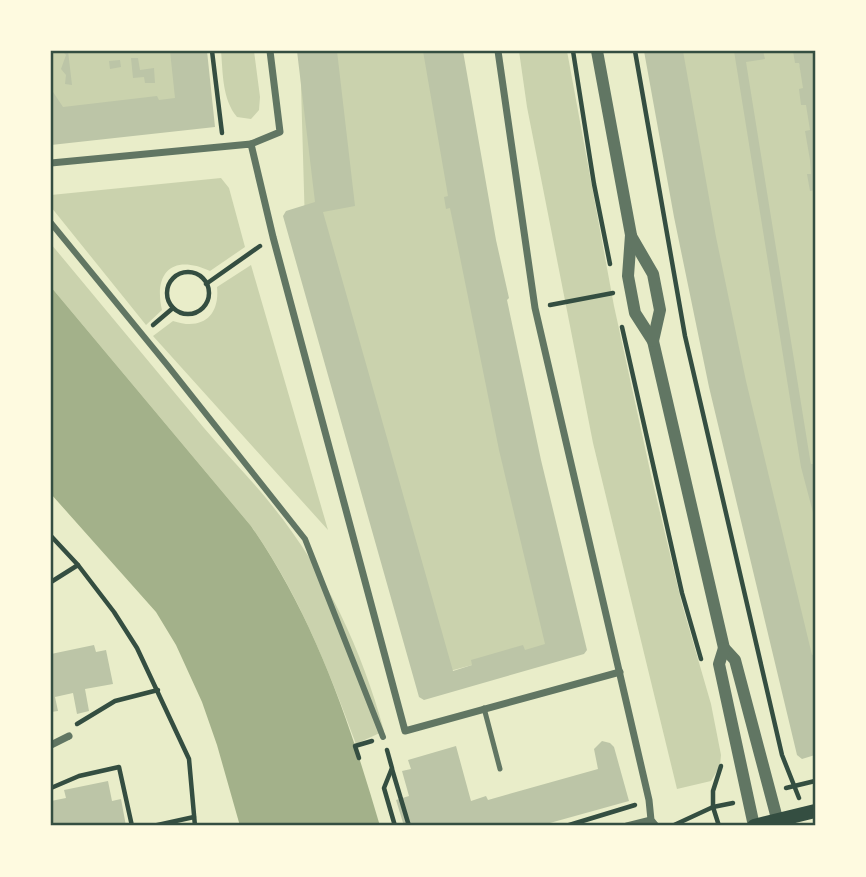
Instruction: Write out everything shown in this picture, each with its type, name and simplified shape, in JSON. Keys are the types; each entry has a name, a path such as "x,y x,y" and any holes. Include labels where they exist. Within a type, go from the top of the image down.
{"main road":[{"path":"754,826 779,823 815,811"}],"street":[{"path":"51,163 224,148 251,144 280,132 270,51"},
{"path":"498,51 535,308 653,823 627,826"},
{"path":"597,51 631,235 628,276 635,313 653,341 724,648 734,660 779,823"},
{"path":"251,144 273,237 405,731 620,672"},
{"path":"51,223 305,539 383,737"},
{"path":"631,235 653,274 660,310 653,341"},
{"path":"724,648 719,664 754,826"},
{"path":"51,745 69,736"}],"lane":[{"path":"484,708 500,769"}],"path":[{"path":"212,51 224,148"},
{"path":"573,51 611,273"},
{"path":"635,51 688,349 782,754 796,786 815,781"},
{"path":"206,284 273,237"},
{"path":"187,272 200,276 206,284 207,301 198,311 185,314 173,308 167,296 169,283 174,277 187,272"},
{"path":"613,282 617,306"},
{"path":"656,292 677,289"},
{"path":"535,308 615,292 632,297"},
{"path":"142,334 173,308"},
{"path":"620,319 682,593 704,670"},
{"path":"51,536 78,565 114,612 137,648 158,690 189,760 195,826"},
{"path":"51,582 78,565"},
{"path":"69,736 77,724 115,701 158,690"},
{"path":"383,737 409,826"},
{"path":"356,749 359,758"},
{"path":"51,789 79,776 118,767 132,826"},
{"path":"392,768 384,789 395,826"},
{"path":"713,791 713,807 719,826"},
{"path":"566,826 649,800"},
{"path":"672,826 713,807"},
{"path":"153,826 194,817"}],"shaded area":[{"path":"51,51 177,51 185,104 51,108"},
{"path":"221,51 254,51 260,97 259,110 251,119 237,117 228,102"},
{"path":"300,51 449,51 470,227 561,641 435,675 305,226"},
{"path":"519,51 567,51 614,306 651,475 682,604 711,704 721,755 720,766 711,781 677,789 593,443 527,107"},
{"path":"672,51 797,51 815,142 815,721 693,202"},
{"path":"221,178 229,188 245,247 210,271 186,264 169,270 161,285 162,310 146,325 51,207 51,195"},
{"path":"51,244 293,533 326,586 353,642 384,731 356,744 311,631 284,578 251,526 51,287"},
{"path":"251,265 328,530 153,336 173,321 193,324 207,319 215,306 217,287"},
{"path":"51,287 251,526 273,561 328,670 356,747 380,826 240,826 202,702 176,645 156,612 51,494"}],"building":[{"path":"62,51 68,51 72,85 65,84 66,75 61,69 66,55"},
{"path":"170,51 207,51 215,127 51,145 51,89 63,107 157,96 159,100 175,98"},
{"path":"297,51 337,51 355,206 323,212 453,671 472,665 471,660 523,645 525,650 545,644 499,450 450,208 446,209 444,197 448,196 423,51 463,51 496,240 509,298 507,300 541,460 587,650 584,654 424,700 419,697 283,216 286,211 315,202"},
{"path":"644,51 683,51 716,237 746,381 812,655 815,654 815,755 802,759 797,755 709,387"},
{"path":"734,51 763,51 765,59 746,62 810,459 811,464 815,464 815,520 801,467"},
{"path":"793,51 815,51 815,190 810,191 807,174 811,174 810,160 805,131 810,130 806,105 801,105 799,89 803,88 799,63 795,63"},
{"path":"131,58 138,58 140,70 154,68 155,83 145,83 144,77 133,78"},
{"path":"120,60 121,67 110,69 109,61"},
{"path":"94,645 96,652 106,650 113,684 85,689 89,711 77,714 73,693 55,697 58,711 51,712 51,654"},
{"path":"602,741 614,747 629,801 539,826 404,826 396,800 409,796 402,771 411,769 408,760 456,746 471,801 486,796 488,800 598,769 594,749"},
{"path":"108,781 112,801 121,799 126,826 51,826 51,801 66,798 64,790"}]}
